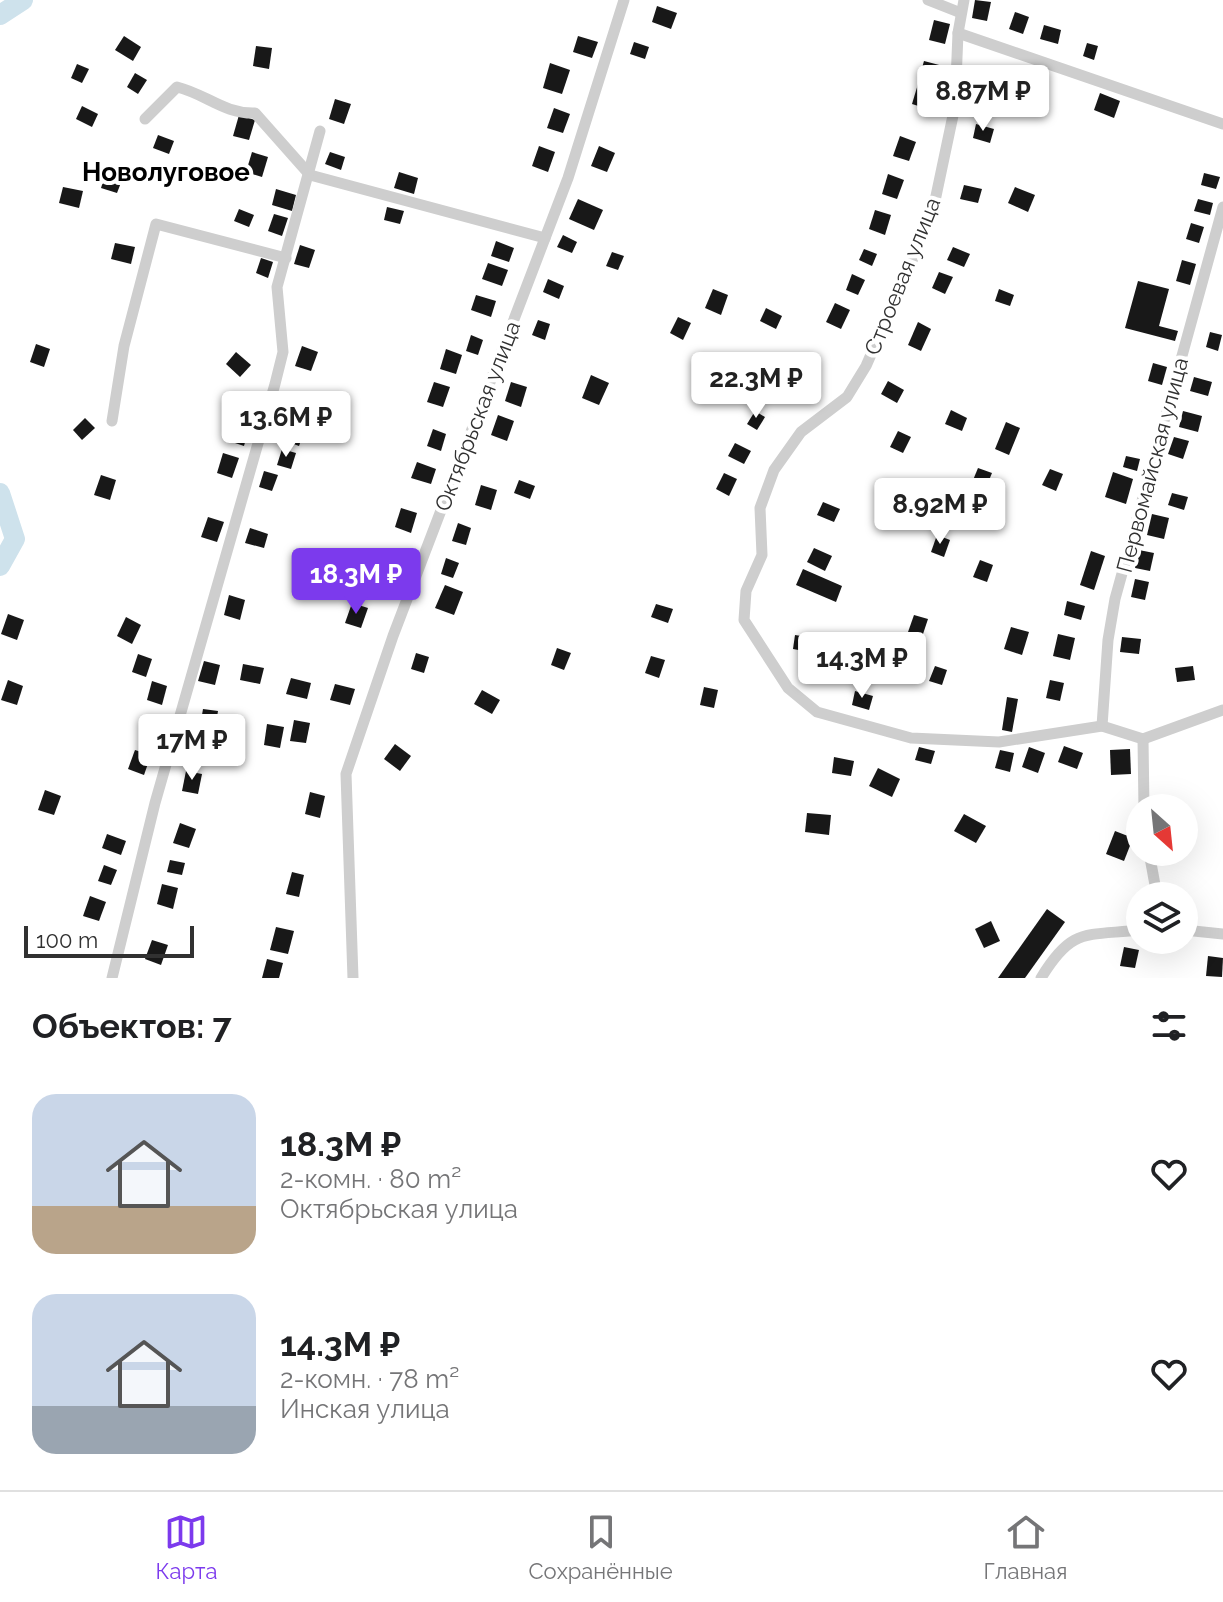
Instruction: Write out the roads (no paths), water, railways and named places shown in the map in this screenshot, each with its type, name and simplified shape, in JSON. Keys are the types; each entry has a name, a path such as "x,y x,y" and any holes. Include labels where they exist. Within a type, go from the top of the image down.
{"street":[{"name":"Октябрьская улица","path":"353,978 346,774 393,636 568,178 624,0"},
{"path":"928,0 961,13"},
{"name":"Строевая улица","path":"964,0 958,33 955,106 932,215 866,366 847,397 801,432 774,470 760,508 762,555 746,591 744,620 788,688 817,712 911,738 999,742 1102,726"},
{"path":"958,33 1223,124"},
{"path":"145,119 168,93 177,87 186,89 235,114 255,113 310,175 545,238"},
{"path":"114,977 155,803 283,352 277,287 320,131"},
{"name":"Первомайская улица","path":"1102,726 1108,640 1115,599 1223,207"},
{"path":"112,421 124,346 156,224 286,258"},
{"path":"1102,726 1143,739 1223,710"},
{"path":"1143,739 1144,794"},
{"path":"1041,978 1064,944 1083,936 1126,931"},
{"path":"1198,931 1223,934"}],"waterway":[{"path":"0,15 23,0"},
{"path":"0,493 15,539 0,566"}],"district":[{"name":"Новолуговое","path":"166,172"}]}
